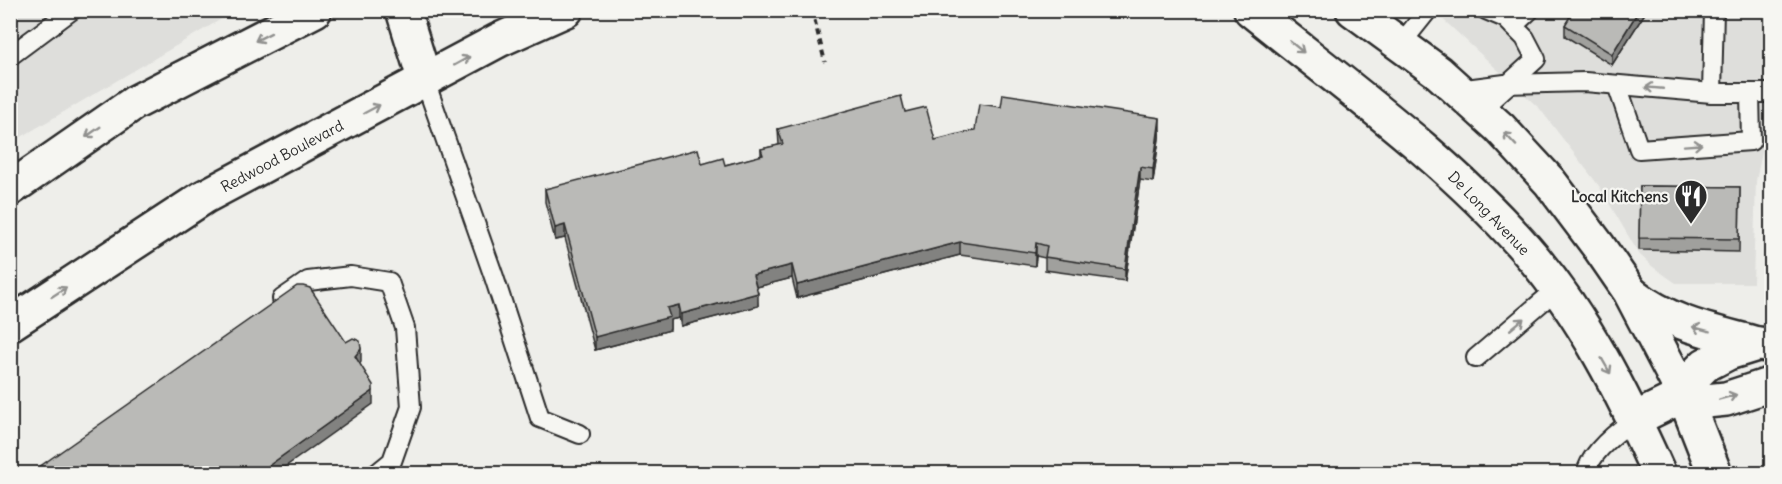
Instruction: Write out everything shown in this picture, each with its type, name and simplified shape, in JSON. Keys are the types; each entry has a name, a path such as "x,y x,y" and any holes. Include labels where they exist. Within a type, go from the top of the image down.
{"main road":[{"path":"10,189 134,103 315,10"},
{"path":"404,10 425,81"},
{"name":"Redwood Boulevard","path":"10,324 204,197 499,40 566,10"},
{"name":"De Long Avenue","path":"1251,10 1463,184 1525,249 1557,289 1609,370 1635,419 1659,474"},
{"path":"1353,10 1438,72 1500,128 1550,182 1630,292 1684,395 1715,474"},
{"path":"1630,292 1651,309 1684,324 1764,344"},
{"path":"1635,419 1684,395 1693,377 1705,366 1728,353 1764,344"},
{"path":"1684,395 1706,401 1725,399 1772,384"}],"lane":[{"path":"10,56 72,10"},
{"path":"1400,45 1428,10"},
{"path":"1469,100 1510,84 1536,60 1525,38 1505,18 1486,10"},
{"path":"1513,26 1530,10"},
{"path":"1712,93 1714,10"},
{"path":"425,81 494,277 540,418 580,434"},
{"path":"1469,100 1510,84 1585,82 1712,93 1772,93"},
{"path":"1617,85 1639,149 1751,141 1750,93"},
{"path":"268,309 308,281 351,276 389,282 405,328 411,407 392,462 376,474"},
{"path":"1476,358 1557,289"},
{"path":"1586,474 1587,466 1612,436 1635,419"}],"path":[{"path":"812,10 825,62"}],"shaded area":[{"path":"11,10 235,11 11,143"},
{"path":"1434,11 1771,11 1771,138 1765,138 1756,181 1753,283 1676,283 1653,267 1639,254 1599,186 1540,109"}],"building":[{"path":"1574,10 1639,10 1612,54 1565,25"},
{"path":"1768,10 1772,10 1772,29 1768,29"},
{"path":"1003,94 1160,118 1153,169 1140,167 1125,269 1045,257 1047,246 1036,243 1035,253 960,242 797,285 792,265 753,275 758,293 681,314 679,305 667,308 670,317 595,337 565,225 555,228 545,189 698,149 702,164 723,158 725,165 763,155 761,149 783,144 778,129 901,96 905,112 926,107 935,140 975,130 979,104 1001,107"},
{"path":"1640,186 1740,187 1739,239 1639,238"},
{"path":"297,286 310,288 346,342 353,338 360,341 361,349 355,356 373,385 373,391 257,474 29,474"}],"place":[{"name":"Local Kitchens","path":"1691,225"}]}
